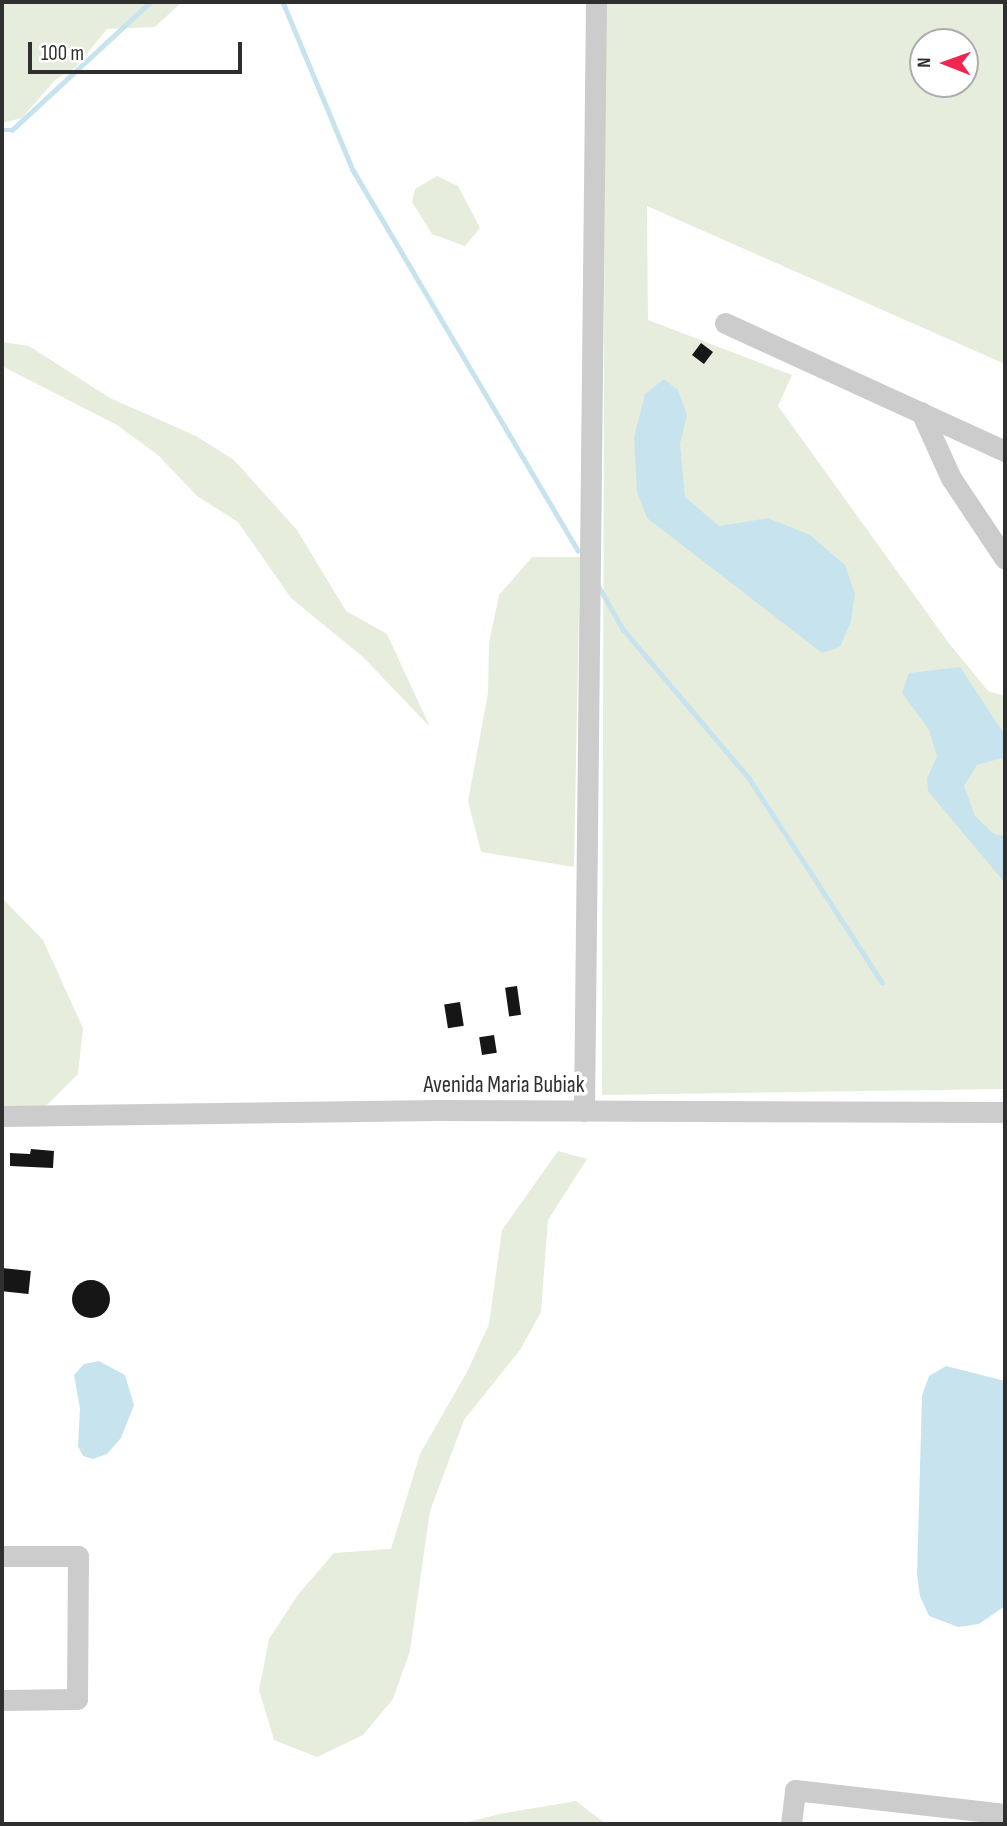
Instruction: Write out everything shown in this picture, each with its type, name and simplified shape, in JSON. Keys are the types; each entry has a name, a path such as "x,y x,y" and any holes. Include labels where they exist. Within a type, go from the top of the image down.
{"street":[{"path":"584,1111 596,2"},
{"path":"725,323 1005,451"},
{"path":"921,412 951,478 1005,559"},
{"name":"Avenida Maria Bubiak","path":"2,1116 584,1111 1005,1112"},
{"path":"2,1556 78,1556 77,1699 2,1700"},
{"path":"791,1824 795,1790 1005,1814"}],"green space":[{"path":"2,2 182,2 155,27 107,29 76,67 55,80 22,118 2,123"},
{"path":"605,2 1005,2 1005,364 647,206 648,320 792,375 778,406 948,642 988,691 1005,696 1005,1089 602,1095"},
{"path":"437,176 458,186 480,228 465,246 432,234 412,202 415,189"},
{"path":"2,342 29,346 110,398 196,436 234,460 297,530 346,611 387,634 430,727 363,657 291,598 238,522 197,496 159,456 117,425 2,366"},
{"path":"532,557 580,557 574,867 481,852 468,801 488,693 489,643 499,595"},
{"path":"2,898 43,940 83,1028 78,1074 40,1112 2,1121"},
{"path":"558,1151 587,1159 548,1220 541,1312 520,1350 464,1420 430,1511 410,1651 393,1699 363,1735 317,1757 274,1740 259,1690 269,1639 297,1596 334,1553 391,1549 420,1454 467,1372 489,1324 502,1230"},
{"path":"576,1801 606,1824 461,1824 499,1814"}],"water":[{"path":"664,379 678,390 687,415 680,444 685,497 719,526 768,518 810,535 845,565 855,594 851,621 840,647 822,653 647,518 637,492 634,437 645,394"},
{"path":"960,667 1005,735 1005,757 977,765 964,786 975,816 994,834 1005,836 1005,883 928,791 927,778 937,757 929,730 902,693 909,673"},
{"path":"99,1361 125,1375 134,1405 121,1438 107,1454 93,1459 83,1456 78,1446 80,1409 74,1375 84,1364"},
{"path":"946,1366 1005,1381 1005,1606 979,1624 958,1627 929,1616 920,1596 917,1575 922,1396 929,1376"}],"building":[{"path":"701,343 713,352 704,364 692,355"},
{"path":"517,986 521,1015 509,1016 505,988"},
{"path":"460,1002 464,1026 448,1028 444,1005"},
{"path":"494,1035 497,1053 482,1055 479,1037"},
{"path":"31,1149 54,1151 53,1168 10,1166 10,1153 30,1154"},
{"path":"2,1268 31,1271 28,1294 2,1291"},
{"path":"91,1280 104,1286 110,1299 104,1312 91,1318 78,1312 72,1299 78,1286"}],"waterway":[{"path":"2,130 12,130 150,2"},
{"path":"283,2 353,170 578,550"},
{"path":"598,585 623,629 749,778 882,982"}]}
